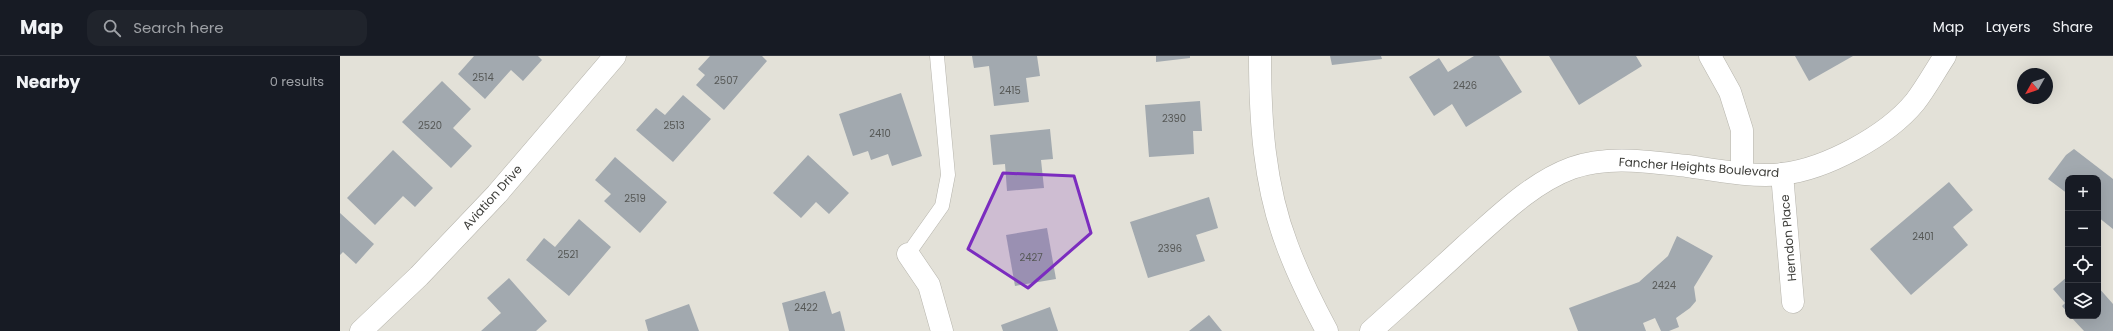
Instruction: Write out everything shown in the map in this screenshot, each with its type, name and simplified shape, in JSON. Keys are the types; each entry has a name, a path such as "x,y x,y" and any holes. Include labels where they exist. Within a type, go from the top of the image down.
{"street":[{"name":"Aviation Drive","path":"361,331 419,276 497,194 615,56"},
{"path":"1260,56 1264,146 1272,196 1286,244 1305,291 1327,331"},
{"path":"1710,56 1730,92 1742,130 1742,173"},
{"name":"Fancher Heights Boulevard","path":"1371,331 1524,196 1547,180 1570,169 1593,162 1632,160 1742,173 1782,174 1813,166 1853,150 1890,125 1914,102 1945,56"},
{"name":"Herndon Place","path":"1782,174 1793,302"},
{"path":"908,254 929,285 942,331"}],"lane":[{"path":"908,254 942,206 948,175 937,56"}],"highlighted area":[{"path":"1003,173 1074,176 1091,233 1028,288 968,249"}],"building":[{"path":"474,56 538,56 542,60 523,81 511,70 485,99 458,74"},
{"path":"710,56 762,56 767,61 724,110 696,85 705,75 698,69"},
{"path":"972,56 1037,56 1040,76 1026,78 1029,102 994,106 989,66 974,68"},
{"path":"1156,56 1190,56 1190,58 1156,62"},
{"path":"1330,56 1381,56 1382,59 1332,65"},
{"path":"1474,56 1499,56 1522,92 1466,127 1452,104 1434,116 1409,77 1439,58 1448,72"},
{"path":"1549,56 1636,56 1642,66 1579,105"},
{"path":"1795,56 1853,56 1809,81"},
{"path":"442,81 471,109 453,128 472,146 451,168 402,122"},
{"path":"901,93 922,156 892,166 888,154 871,160 868,151 853,156 839,114"},
{"path":"683,95 711,119 673,162 636,130 656,108 665,115"},
{"path":"1200,101 1202,131 1193,131 1194,154 1149,157 1145,105"},
{"path":"1050,129 1053,159 1041,160 1044,188 1007,191 1005,164 993,165 990,135"},
{"path":"2074,149 2113,179 2113,229 2101,219 2101,175 2065,175 2065,192 2048,179 2066,155"},
{"path":"393,150 433,188 415,207 403,196 375,225 347,198"},
{"path":"808,155 849,193 829,214 816,202 801,218 773,193"},
{"path":"615,157 667,202 640,233 604,201 611,194 595,180"},
{"path":"1949,182 1973,210 1953,227 1968,245 1911,295 1870,249"},
{"path":"1209,197 1218,228 1196,235 1205,261 1148,278 1130,222"},
{"path":"340,213 374,244 356,264 343,252 340,255"},
{"path":"579,219 611,247 569,296 526,260 544,238 555,247"},
{"path":"1047,228 1056,279 1015,286 1006,235"},
{"path":"1677,236 1713,256 1694,287 1696,301 1690,308 1676,318 1679,327 1669,331 1661,331 1655,318 1643,323 1646,331 1578,331 1569,308 1639,282 1668,256"},
{"path":"509,278 547,321 536,331 481,331 501,313 487,298"},
{"path":"2065,279 2065,303 2053,289"},
{"path":"2101,290 2113,304 2113,331 2084,331 2073,319 2101,319"},
{"path":"825,291 832,314 840,311 845,331 789,331 782,303"},
{"path":"689,304 699,331 648,331 645,320"},
{"path":"1050,307 1058,331 1003,331 1001,325"},
{"path":"1209,315 1222,331 1189,331"}]}
